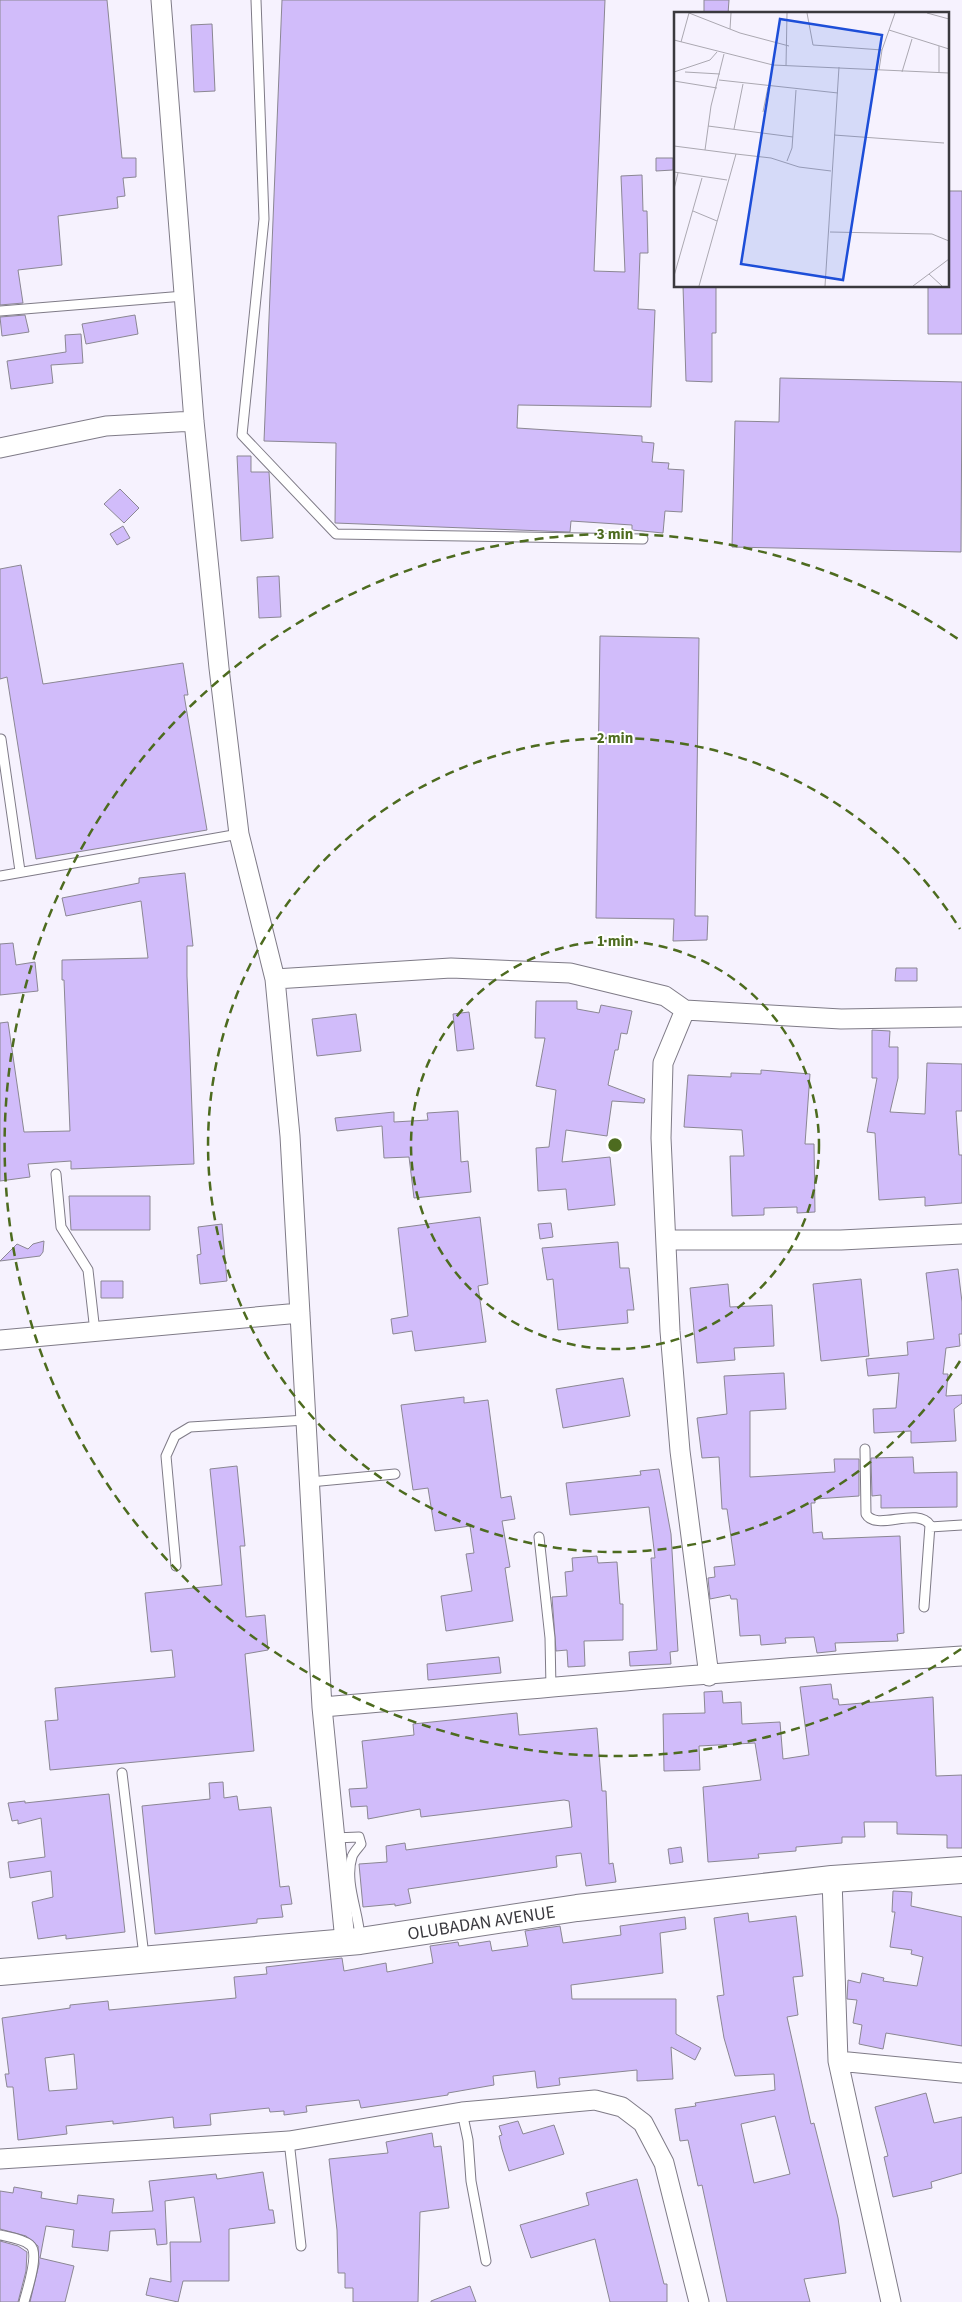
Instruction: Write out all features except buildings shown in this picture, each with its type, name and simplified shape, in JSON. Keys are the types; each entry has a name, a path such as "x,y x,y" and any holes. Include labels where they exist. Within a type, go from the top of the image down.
{"street":[{"path":"162,0 194,421 219,668 240,834 274,979 290,1136 322,1707 334,1838 345,1889 352,1941"},
{"path":"0,448 106,426 194,421"},
{"path":"274,979 451,968 570,973 665,996 685,1010 841,1019 962,1017"},
{"path":"685,1010 663,1063 661,1138 670,1330 680,1451 709,1676"},
{"path":"666,1240 841,1240 962,1234"},
{"path":"0,1340 300,1313"},
{"path":"322,1707 709,1676 778,1668 962,1656"},
{"name":"OLUBADAN AVENUE","path":"0,1972 352,1941 577,1908 832,1879 962,1870"},
{"path":"832,1879 838,2061 891,2302"},
{"path":"838,2061 962,2073"},
{"path":"0,2159 289,2141 462,2112 595,2100 622,2107 643,2123 664,2163 699,2302"}],"lane":[{"path":"256,0 264,219 242,434 336,534 643,539"},
{"path":"0,311 184,296"},
{"path":"1,739 20,871"},
{"path":"0,876 240,834"},
{"path":"56,1174 61,1227 88,1270 95,1332"},
{"path":"176,1566 166,1456 175,1436 190,1427 306,1420"},
{"path":"865,1449 866,1514 868,1517 874,1520 915,1518 927,1521 930,1527 924,1607"},
{"path":"310,1482 395,1474"},
{"path":"930,1527 962,1525"},
{"path":"539,1537 550,1638 551,1688"},
{"path":"122,1773 144,1959"},
{"path":"334,1838 359,1837 360,1844 352,1856 345,1889"},
{"path":"462,2112 468,2140 471,2181 486,2261"},
{"path":"289,2141 301,2246"},
{"path":"0,2235 29,2243 33,2247 35,2255 24,2302"}]}
